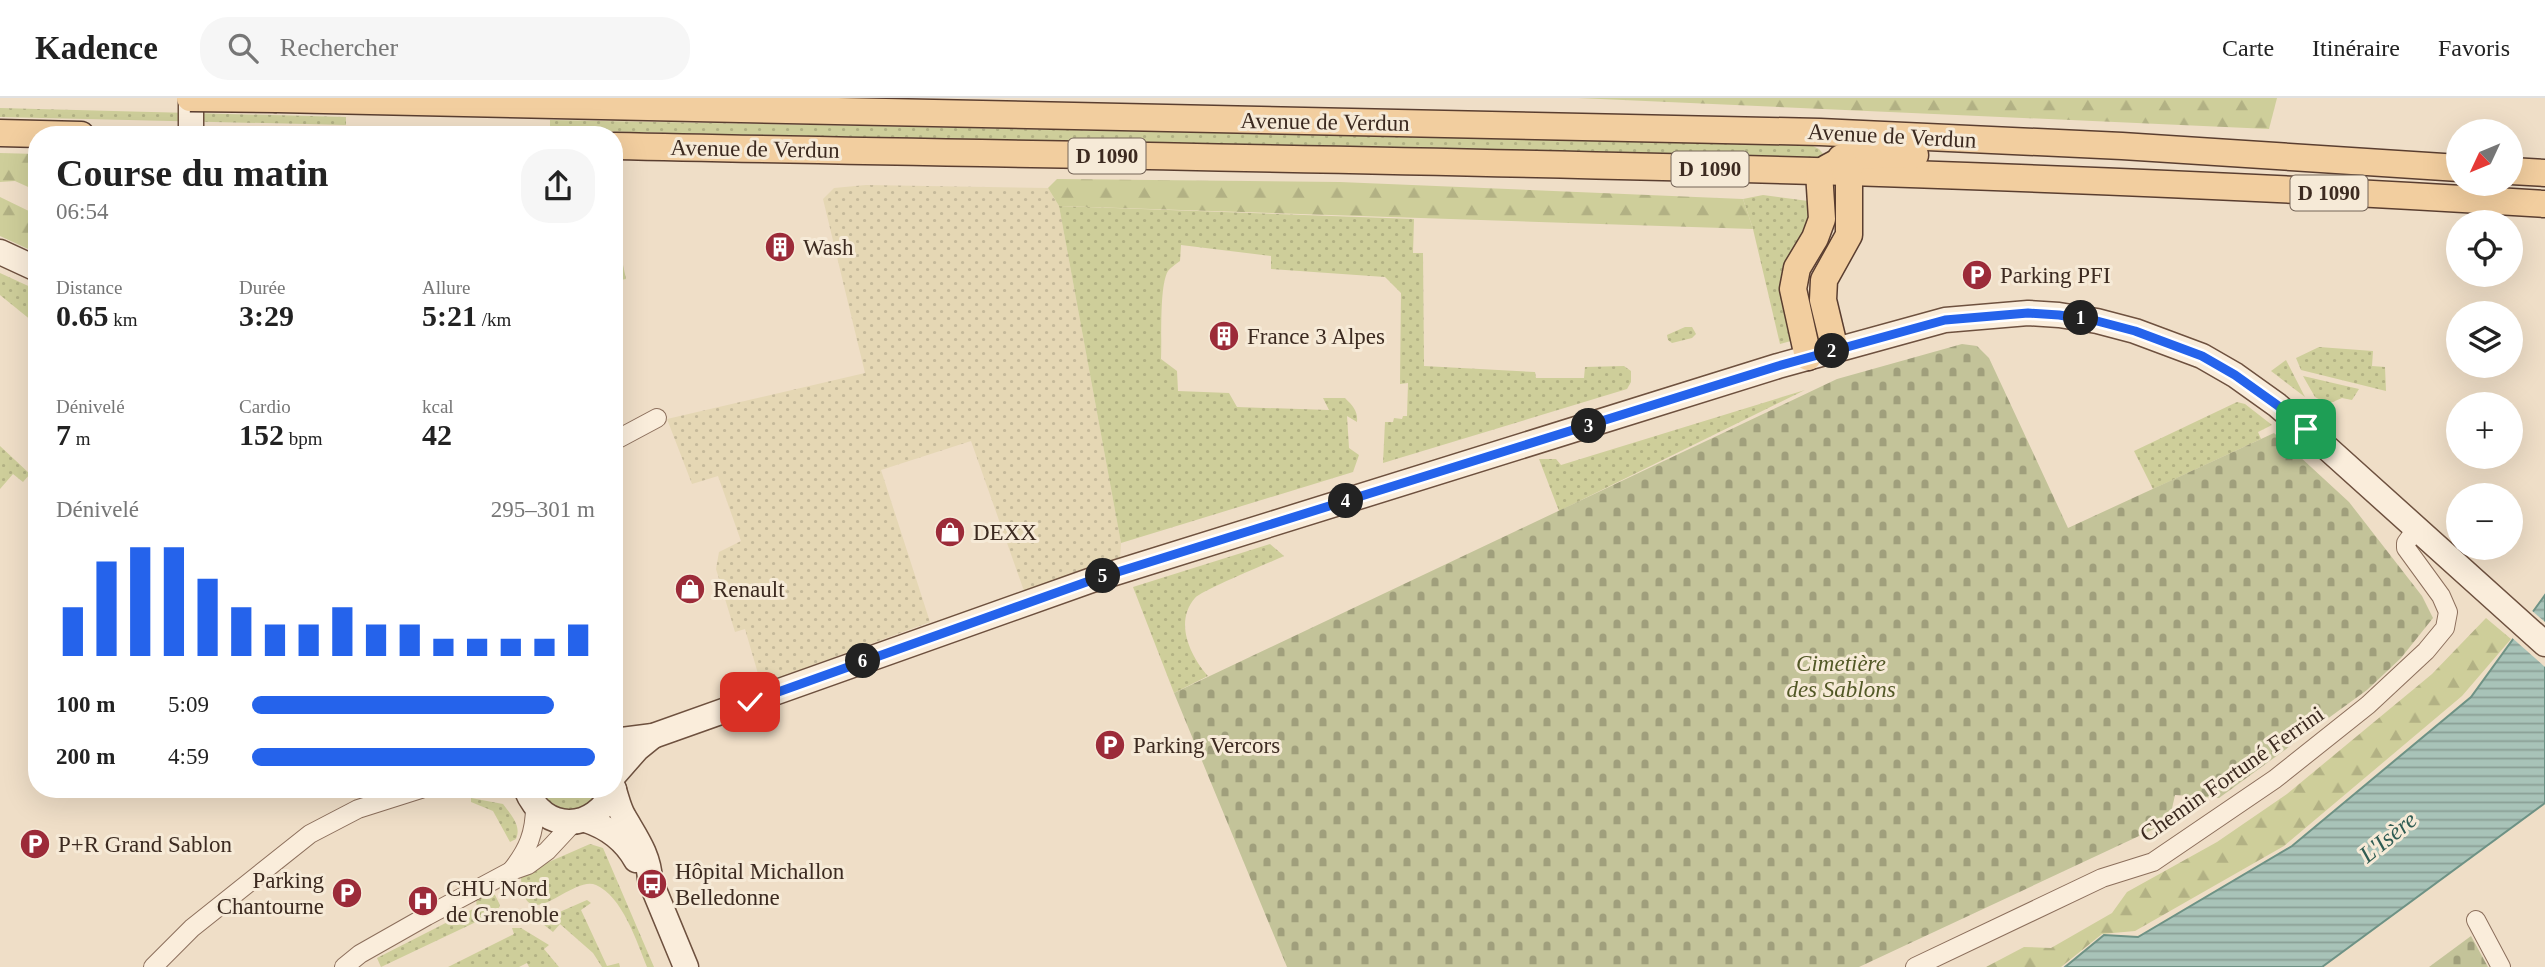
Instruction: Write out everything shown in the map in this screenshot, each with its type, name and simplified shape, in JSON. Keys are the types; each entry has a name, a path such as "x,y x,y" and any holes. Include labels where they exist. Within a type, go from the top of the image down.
{"main road":[{"name":"Avenue de Verdun","path":"191,98 1820,132 2122,146 2446,167"},
{"path":"382,98 456,103"},
{"path":"1820,132 1837,168 1849,235 1824,280 1823,300 1835,350"},
{"path":"0,133 28,134"},
{"path":"1808,357 1793,289 1797,268 1815,238 1837,168 1861,155 1981,155 2068,145"},
{"name":"Avenue de Verdun","path":"623,146 1837,168 2545,205"},
{"path":"2524,172 2545,173"}],"street":[{"path":"191,98 191,126"},
{"path":"0,238 28,250"},
{"path":"0,252 28,265"},
{"path":"623,740 653,736 1092,580 1808,357 1945,320 2028,313 2097,321 2135,331 2202,356 2251,386 2326,447 2545,644"},
{"path":"623,436 657,418"},
{"name":"Chemin Fortuné Ferrini","path":"1915,967 2102,878 2153,862 2275,779 2368,705 2426,651 2445,628 2448,612 2441,596 2406,548 2406,543 2416,529"},
{"path":"623,765 653,736"},
{"path":"153,967 192,928 310,834 358,809 393,798"},
{"path":"511,871 526,851 534,831 526,798"},
{"path":"529,798 556,820 599,824 625,843 641,871 650,880 687,967"},
{"path":"344,967 360,954 511,871 528,866 580,821 598,813 610,798"},
{"path":"617,798 623,815 650,866 650,880"},
{"path":"2476,920 2501,967"}],"shaded area":[{"path":"866,185 1048,188 1059,206 1121,543 1120,560 1024,591 971,441 881,470 930,622 761,684 745,629 735,632 716,569 719,552 741,541 718,476 692,484 667,419 865,373 823,199 834,188"}],"green space":[{"path":"1578,98 2277,98 2269,129"},
{"path":"0,108 346,117 346,125 0,117"},
{"path":"550,120 1809,144 1824,155 1812,159 623,132 623,126 550,126"},
{"path":"0,153 28,154 28,187 15,181 0,182"},
{"path":"1057,179 1340,182 1743,199 1753,229 1059,206 1048,188"},
{"path":"1763,195 1808,201 1813,206 1798,339 1780,344 1753,229 1743,199"},
{"path":"0,197 28,211 28,249 0,236"},
{"path":"1059,206 1414,219 1413,253 1423,253 1424,366 1535,372 1536,378 1584,378 1585,367 1624,366 1631,371 1631,382 1627,389 1383,463 1385,422 1393,422 1394,418 1402,419 1407,416 1408,383 1400,384 1401,293 1385,277 1271,269 1271,256 1181,245 1180,261 1169,270 1163,288 1161,359 1177,371 1178,391 1229,393 1237,407 1329,410 1323,398 1345,398 1357,415 1357,422 1347,416 1349,448 1359,455 1353,472 1121,543"},
{"path":"0,273 28,286 28,318 0,295"},
{"path":"1685,327 1692,327 1696,334 1692,338 1672,343 1668,340 1667,335"},
{"name":"Cimetière des Sablons","path":"1962,344 1977,346 1989,358 2068,528 2274,433 2349,502 2422,596 2433,618 2401,658 2367,690 2219,798 2175,795 2169,822 1859,967 1287,967 1174,693 1837,379"},
{"path":"2319,347 2373,351 2372,366 2385,367 2386,391 2301,370 2296,358"},
{"path":"2286,360 2305,397 2271,371"},
{"path":"2303,376 2359,389 2352,400 2342,398 2328,404 2315,397"},
{"path":"1805,390 1559,511 1539,459 1556,459 1561,465"},
{"path":"2237,402 2245,404 2272,425 2258,432 2261,439 2153,489 2134,451"},
{"path":"0,446 28,472 28,476 23,482 13,474 0,489"},
{"path":"1270,544 1284,556 1200,594 1189,607 1185,628 1190,649 1208,676 1174,693 1133,587"},
{"path":"2486,618 2511,639 2462,696 2284,846 2135,931 2102,934 2061,967 1986,967 2024,947 2051,948 2112,913 2127,892 2217,842 2287,794 2432,674"},
{"path":"471,798 503,804 516,824 516,839 510,842 493,811 471,802"},
{"path":"546,798 595,798 587,806 578,809 570,810 552,804"},
{"path":"590,844 603,848 654,967 647,967 633,933 614,899 596,885 586,884 540,905 531,904 524,896 521,878 535,868"},
{"path":"491,893 500,905 497,912 381,967 377,958 477,907 476,900"},
{"path":"587,900 591,903 581,910 607,966 619,963 620,967 602,967 593,953 560,924 553,932 539,921"},
{"path":"512,928 521,928 549,945 544,949 559,967 529,967 527,963 519,967 448,967 514,934"},
{"path":"2471,936 2488,967 2429,967"}],"water":[{"name":"L'Isère","path":"2545,595 2545,803 2322,967 2065,967 2104,935 2138,937 2292,846 2471,697"}],"pier":[{"path":"2530,609 2545,622 2545,667 2510,636"}],"place":[{"name":"Wash","path":"780,247"},
{"name":"Parking PFI","path":"1977,275"},
{"name":"France 3 Alpes","path":"1224,336"},
{"name":"DEXX","path":"950,532"},
{"name":"Renault","path":"690,589"},
{"name":"Parking Vercors","path":"1110,745"},
{"name":"P+R Grand Sablon","path":"35,844"},
{"name":"Hôpital Michallon Belledonne","path":"652,884"},
{"name":"Parking Chantourne","path":"347,893"},
{"name":"CHU Nord de Grenoble","path":"423,901"}],"route":[{"path":"750,702 1092,580 1778,366 1945,320 2028,313 2097,321 2135,331 2202,356 2251,386 2306,429"}]}
